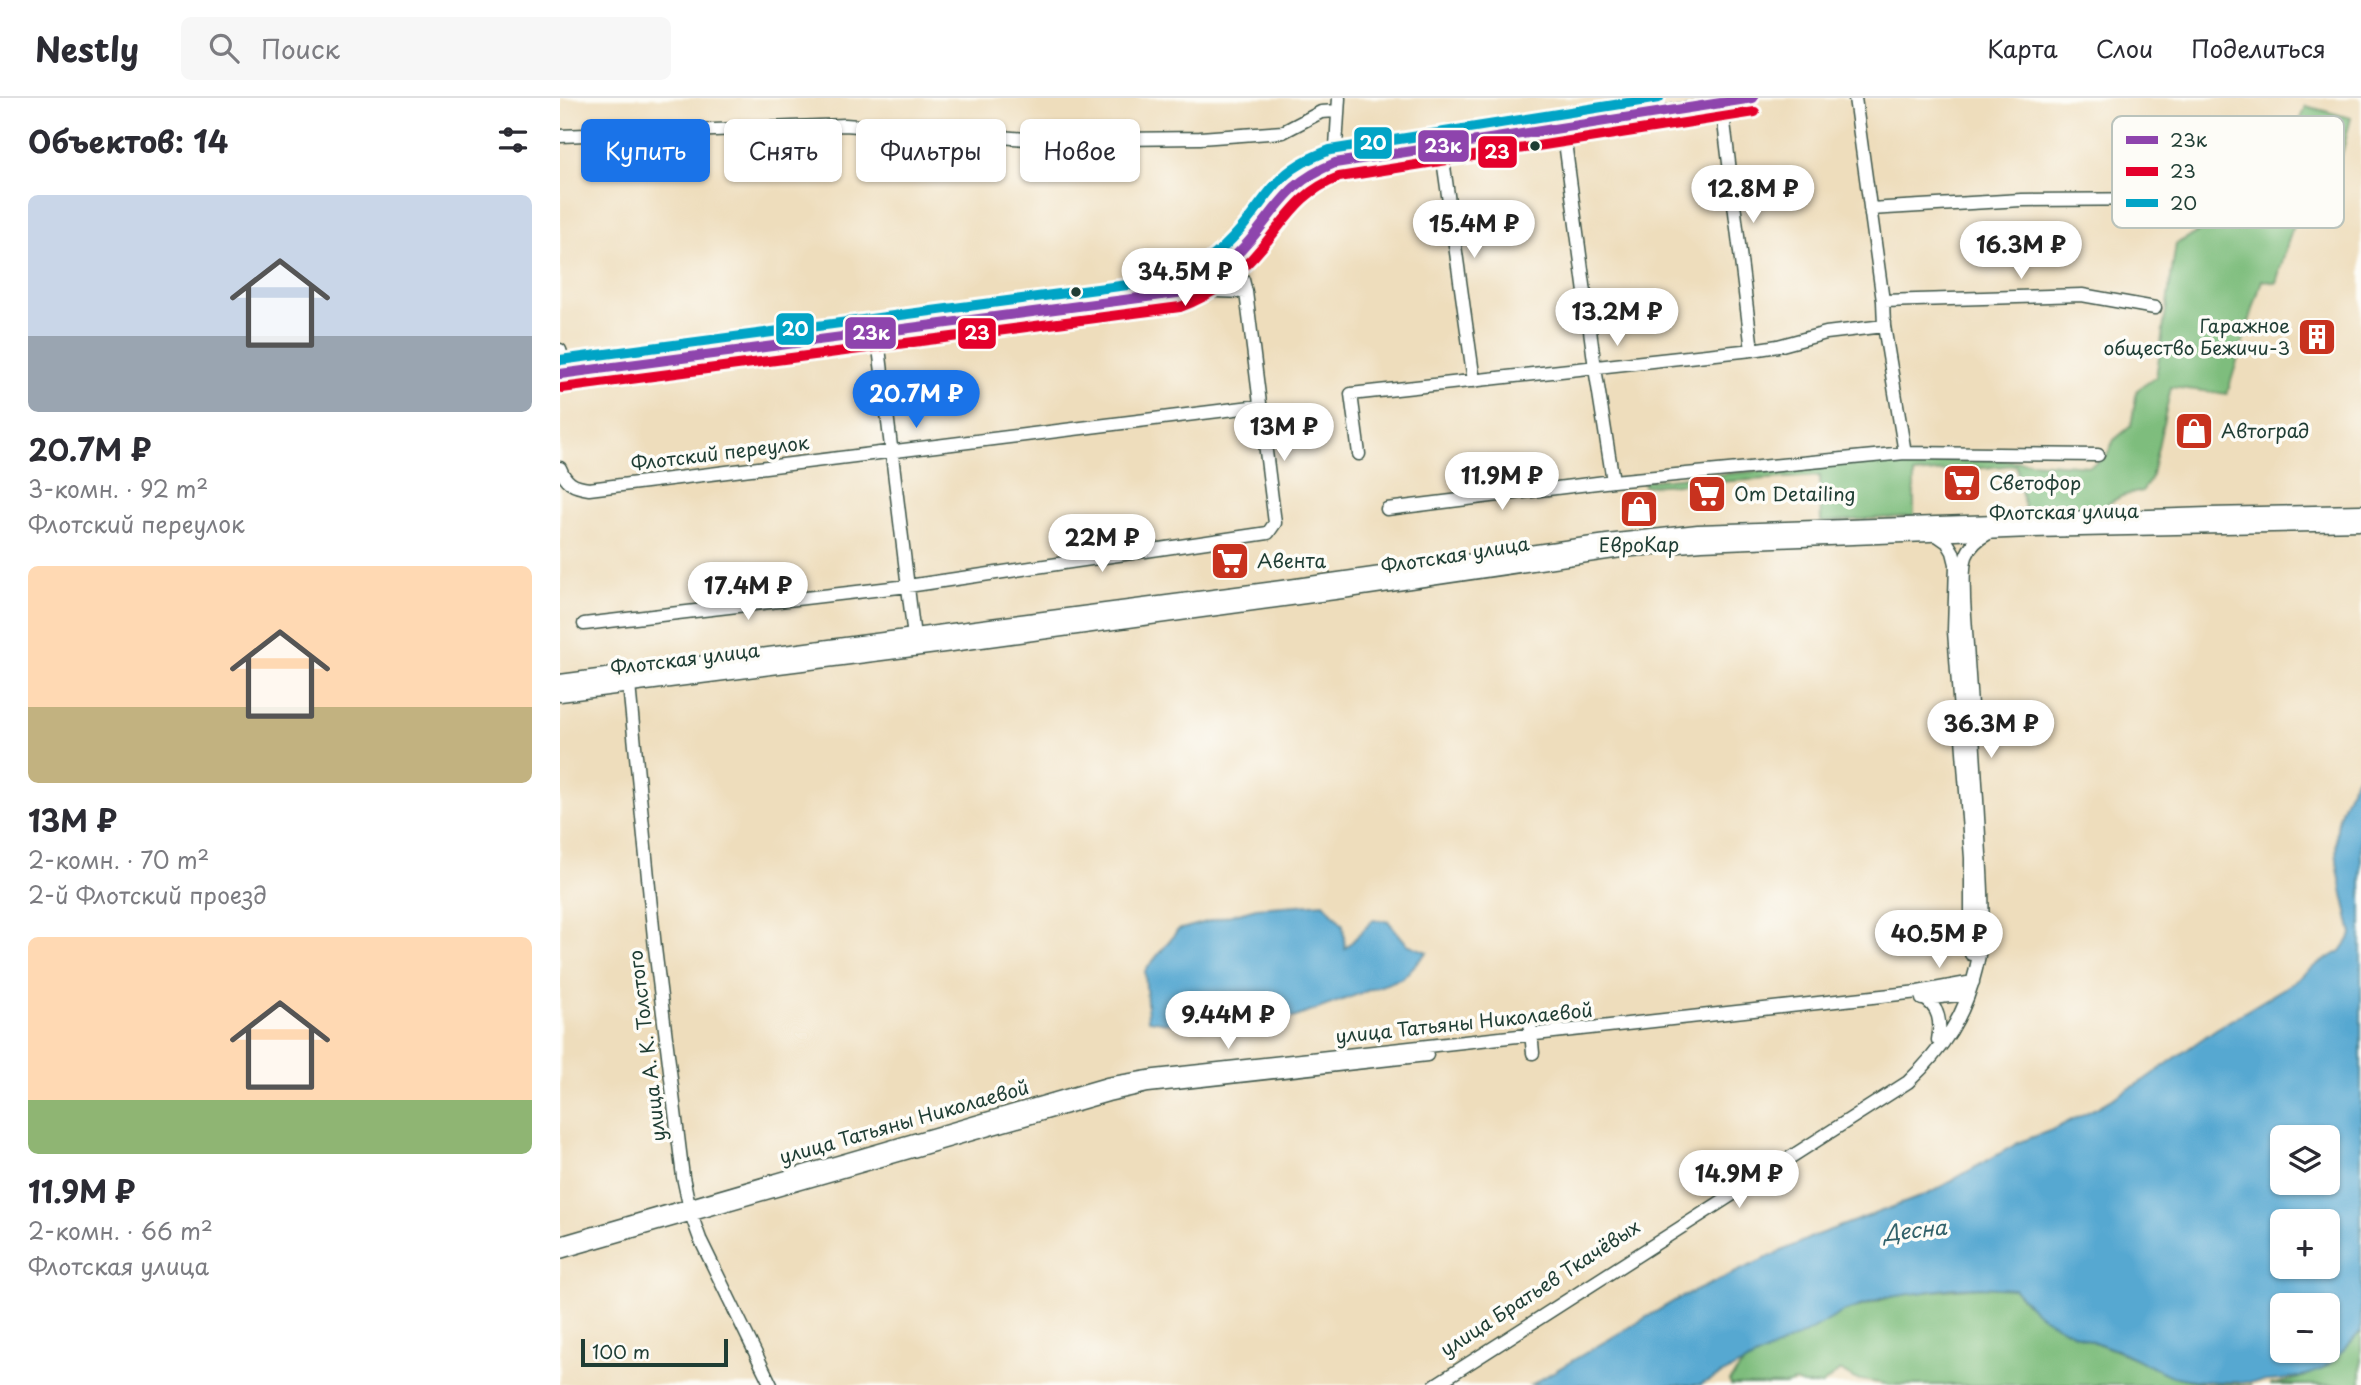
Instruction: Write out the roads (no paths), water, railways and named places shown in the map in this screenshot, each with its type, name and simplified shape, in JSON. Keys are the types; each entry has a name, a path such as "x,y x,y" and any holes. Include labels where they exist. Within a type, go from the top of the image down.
{"main road":[{"name":"Флотская улица","path":"560,682 1282,588 1582,545 1698,532 2208,514 2361,512"},
{"name":"Флотская улица","path":"560,694 1307,596 1621,550 1703,542 2361,523"}],"street":[{"path":"560,350 563,373 1163,296 1203,282 1241,251 1291,187 1305,176 1335,163 1753,98"},
{"path":"1855,98 1884,326 1905,453"},
{"path":"1722,101 1752,350"},
{"path":"560,136 845,125 1039,140 1174,139 1283,132 1338,105 1335,163"},
{"path":"1563,127 1613,481"},
{"path":"1441,145 1474,381"},
{"path":"1870,209 2021,200 2112,199"},
{"path":"584,624 908,586 1268,533 1275,523 1246,292 1243,279 1231,259"},
{"path":"1185,290 1246,292"},
{"path":"1883,302 2082,295 2155,308"},
{"path":"1359,454 1351,394 1752,350 1826,333 1884,326"},
{"path":"877,331 915,637"},
{"name":"Флотский переулок","path":"562,473 571,485 589,489 1259,406"},
{"path":"1387,509 1613,481 1905,453 2098,455"},
{"name":"улица Братьев Ткачёвых","path":"1435,1385 1908,1082 1933,1059 1944,1044 1979,954 1981,892 1964,565 1967,551 1975,540 1989,533"},
{"name":"улица Братьев Ткачёвых","path":"1423,1385 1872,1099 1904,1077 1928,1055 1938,1040 1967,986 1971,953 1972,858 1954,631 1956,564 1947,542 1937,535"},
{"name":"улица А. К. Толстого","path":"629,685 670,1079 690,1210 700,1239 771,1385"},
{"path":"1938,1040 1940,1017 1923,995 1950,984 1967,986"},
{"name":"улица Татьяны Николаевой","path":"560,1252 1107,1084 1146,1077 1923,995 1967,986"},
{"name":"улица Татьяны Николаевой","path":"560,1243 690,1210"}],"water":[{"name":"Десна","path":"2361,770 2361,1331 2340,1354 2340,1293 2270,1293 2270,1363 2329,1363 2324,1367 2303,1376 2266,1381 2206,1381 2172,1376 2059,1327 2041,1316 2014,1289 1981,1287 1953,1288 1883,1298 1843,1312 1700,1385 1531,1385 1676,1300 1814,1236 1928,1194 2020,1142 2052,1130 2096,1108 2144,1080 2216,1029 2341,951 2352,935 2336,850 2338,821"},
{"path":"1324,903 1343,925 1345,949 1373,920 1388,921 1407,944 1427,952 1403,978 1293,1018 1202,1029 1148,1020 1145,971 1178,930 1256,908"}],"place":[{"name":"Гаражное общество Бежичи-3","path":"2317,337"},
{"name":"Автоград","path":"2194,431"},
{"name":"Светофор","path":"1962,483"},
{"name":"Om Detailing","path":"1707,494"},
{"name":"ЕвроКар","path":"1639,509"},
{"name":"Авента","path":"1230,561"}]}
